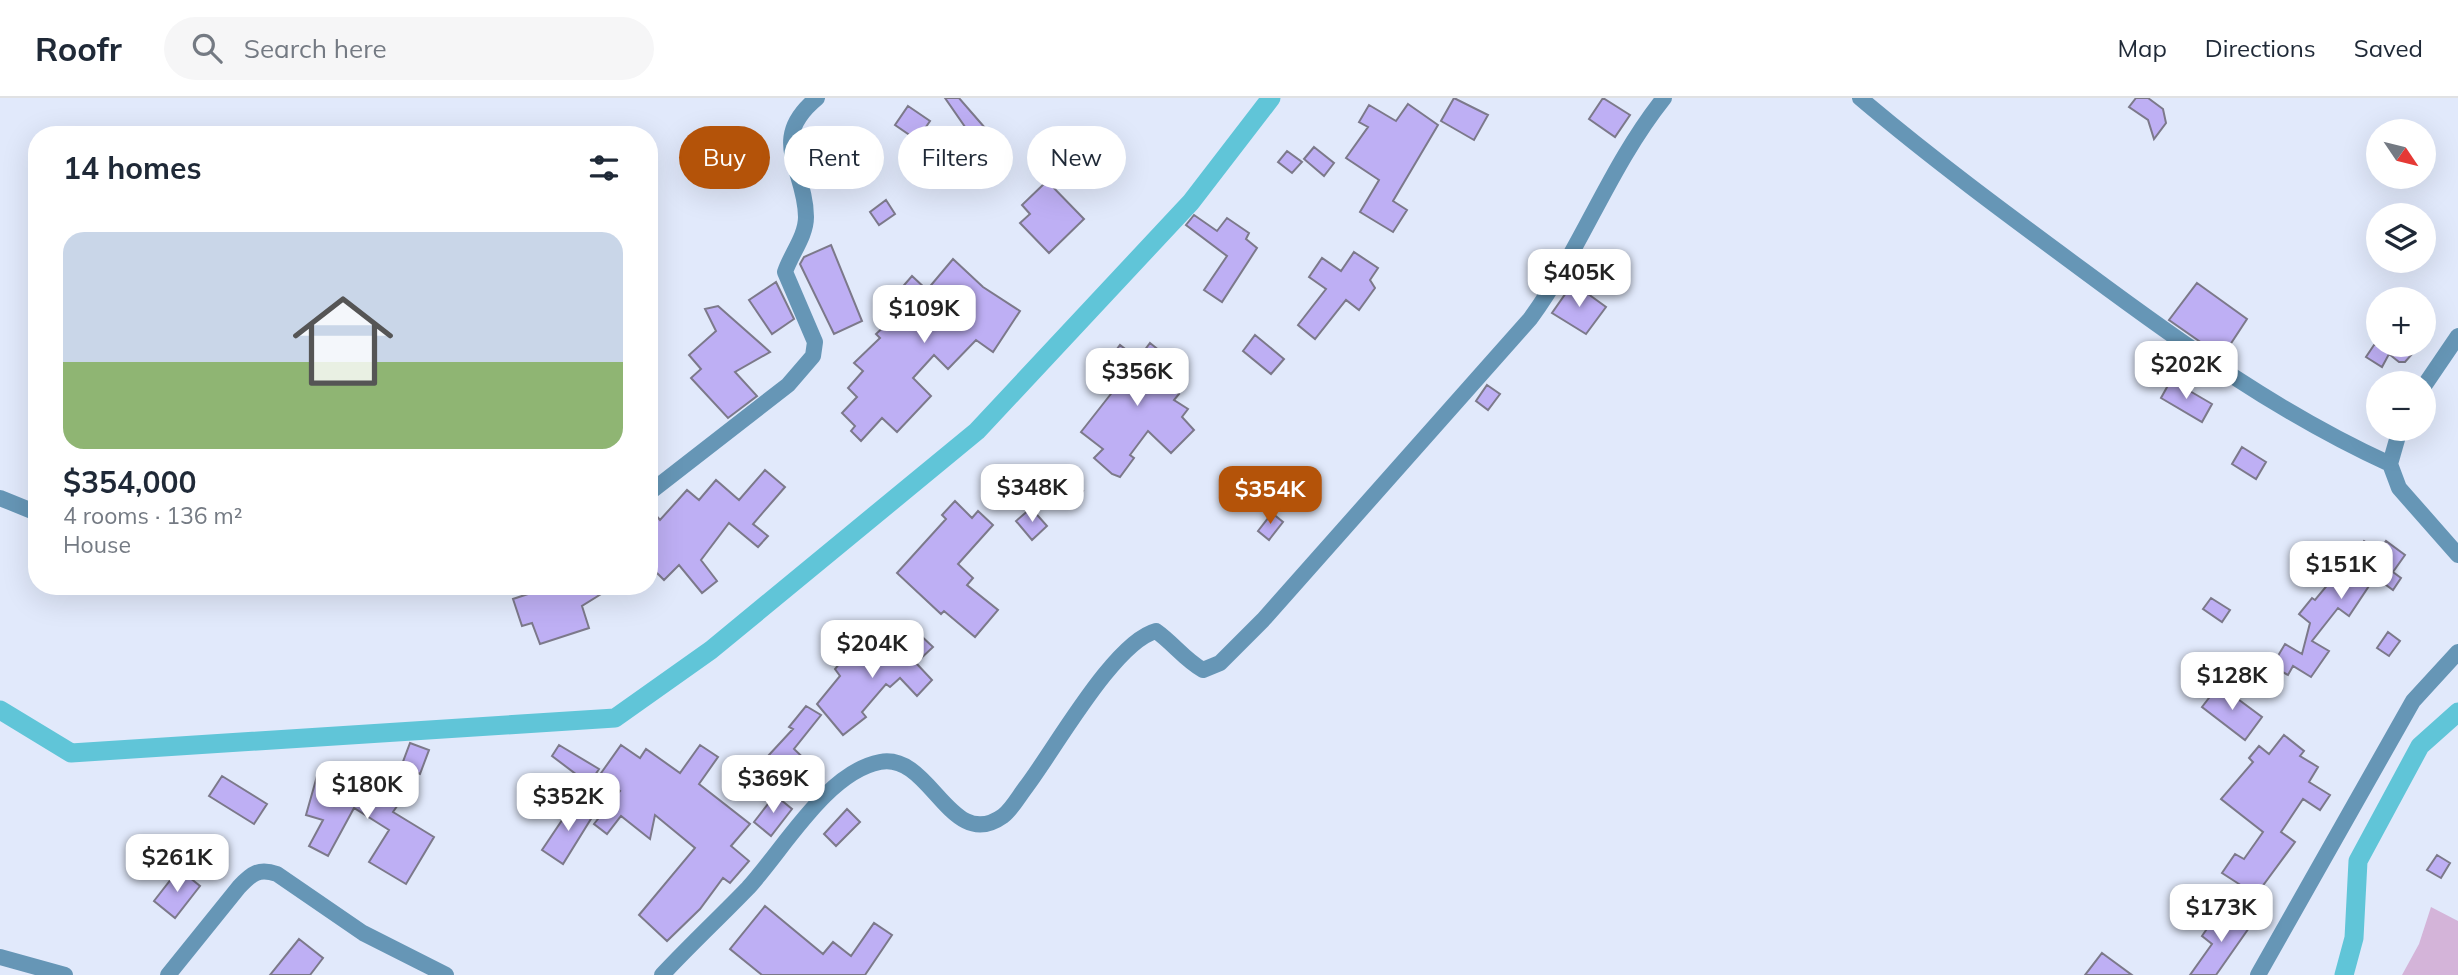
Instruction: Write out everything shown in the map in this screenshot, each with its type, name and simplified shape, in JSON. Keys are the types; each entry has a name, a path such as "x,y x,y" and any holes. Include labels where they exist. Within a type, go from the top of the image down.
{"street":[{"path":"658,487 788,384 813,356 815,342 785,272 806,219 804,196 790,159 792,134 807,107 817,98"},
{"path":"662,975 749,887 828,793 862,769 881,762 898,763 916,772 948,809 971,824 988,825 1005,814 1051,755 1112,663 1143,635 1156,631 1203,670 1220,663 1263,620 1530,319 1559,279 1627,147 1664,98"},
{"path":"1860,98 2018,223 2179,341 2340,442 2390,464"},
{"path":"2434,371 2458,336"},
{"path":"2397,441 2390,464 2399,488 2458,555"},
{"path":"0,498 28,509"},
{"path":"2258,975 2413,701 2458,652"},
{"path":"168,975 239,887 251,874 264,869 277,874 363,933 446,975"},
{"path":"0,957 65,975"}],"shaded area":[{"path":"2431,907 2458,921 2458,975 2402,975 2419,944"}],"building":[{"path":"945,98 959,98 983,126 964,126"},
{"path":"1454,98 1488,115 1474,140 1441,121"},
{"path":"1603,98 1630,115 1615,137 1589,119"},
{"path":"2136,98 2148,98 2163,109 2166,123 2154,139 2148,120 2129,107"},
{"path":"1408,104 1438,125 1393,201 1407,210 1393,232 1360,212 1379,180 1346,158 1368,127 1359,122 1369,105 1396,121"},
{"path":"908,106 930,121 927,126 895,125"},
{"path":"1314,147 1334,163 1324,176 1304,159"},
{"path":"1287,151 1302,162 1292,173 1278,162"},
{"path":"1039,189 1055,189 1084,219 1049,253 1020,223 1030,214 1022,205"},
{"path":"886,200 895,214 879,225 870,212"},
{"path":"1194,215 1217,231 1227,218 1249,233 1246,239 1257,248 1222,302 1204,290 1227,256 1186,225"},
{"path":"831,245 862,321 834,334 800,264 804,257"},
{"path":"1354,252 1378,268 1370,280 1375,288 1359,310 1346,300 1315,339 1298,325 1326,289 1309,277 1322,258 1341,271"},
{"path":"953,259 983,287 1020,311 993,352 976,340 948,369 934,355 913,378 931,396 897,432 882,418 861,441 851,431 855,426 842,413 857,397 848,388 863,371 854,363 880,338 876,334 901,311 892,299 912,276 927,290"},
{"path":"776,282 794,319 772,334 749,300"},
{"path":"1573,283 1606,307 1586,334 1552,313"},
{"path":"2197,283 2247,319 2222,357 2169,320"},
{"path":"718,306 770,352 735,372 757,396 728,418 691,378 701,369 689,355 716,331 705,309"},
{"path":"1255,335 1284,359 1271,374 1243,351"},
{"path":"1150,343 1170,359 1168,361 1179,371 1167,383 1179,394 1174,400 1188,409 1182,417 1194,430 1171,453 1148,431 1130,455 1134,458 1120,477 1112,474 1094,458 1103,449 1081,432 1114,390 1097,376 1120,345 1138,359"},
{"path":"2366,357 2387,357 2382,367"},
{"path":"2393,357 2409,357 2405,362 2399,362"},
{"path":"2171,380 2212,404 2202,422 2161,398"},
{"path":"1487,385 1500,394 1488,410 1476,401"},
{"path":"2242,447 2266,462 2256,479 2232,464"},
{"path":"765,470 785,487 753,524 768,536 758,547 729,523 701,560 717,581 702,593 679,565 664,580 658,574 658,518 660,520 687,490 699,500 716,480 739,500"},
{"path":"1063,475 1083,491 1074,503 1054,487"},
{"path":"955,501 972,518 978,511 993,525 958,564 973,578 967,585 998,610 975,637 944,611 941,614 897,573 946,519 942,515"},
{"path":"1031,508 1047,526 1032,540 1016,521"},
{"path":"1272,513 1283,522 1269,540 1258,531"},
{"path":"2364,541 2379,551 2386,541 2405,555 2393,572 2401,578 2393,590 2375,577 2349,616 2338,608 2312,641 2329,651 2311,677 2293,666 2288,675 2272,666 2285,644 2302,654 2310,623 2299,614 2312,598 2315,600"},
{"path":"525,595 600,595 582,606 589,628 540,644 532,623 522,626 513,599"},
{"path":"2211,598 2230,610 2222,622 2203,609"},
{"path":"917,632 933,647 916,663 932,680 917,696 900,678 890,687 886,684 862,712 866,717 843,735 817,704 840,676 835,669 848,653 850,655 863,641 885,661"},
{"path":"2388,632 2400,641 2389,656 2377,648"},
{"path":"2219,685 2262,717 2245,740 2202,707"},
{"path":"806,706 821,715 794,749 815,769 799,785 768,756 793,729 789,727"},
{"path":"2284,735 2304,751 2300,756 2318,767 2309,782 2330,795 2320,810 2303,799 2281,832 2295,842 2256,895 2222,873 2235,854 2244,859 2263,832 2221,799 2253,762 2249,758 2259,746 2269,754"},
{"path":"410,743 429,750 420,774 401,767"},
{"path":"559,745 599,769 589,784 552,756"},
{"path":"621,745 640,758 646,749 680,773 700,745 718,757 699,784 750,824 731,846 749,861 730,883 723,878 700,909 667,941 639,915 695,848 655,815 650,839 621,816 607,834 594,824 620,791 599,776"},
{"path":"347,763 402,799 393,812 434,837 406,884 369,862 389,830 354,808 328,856 309,846 323,820 306,815 317,776 339,783"},
{"path":"222,776 267,804 254,824 209,796"},
{"path":"775,795 792,809 771,836 754,822"},
{"path":"575,801 594,814 563,864 542,850"},
{"path":"847,809 860,822 836,846 824,834"},
{"path":"2437,855 2450,863 2441,878 2427,870"},
{"path":"179,869 200,886 175,918 154,901"},
{"path":"765,906 823,954 833,942 851,956 874,923 892,935 865,975 762,975 730,949"},
{"path":"2229,910 2251,925 2216,975 2190,975 2212,944 2202,936 2211,923 2217,927"},
{"path":"299,939 323,958 310,975 270,975"},
{"path":"2102,953 2132,975 2085,975"}],"waterway":[{"path":"0,710 71,753 615,718 711,650 977,431 1191,202 1271,98"},
{"path":"2344,975 2354,938 2358,861 2420,746 2458,712"}]}
